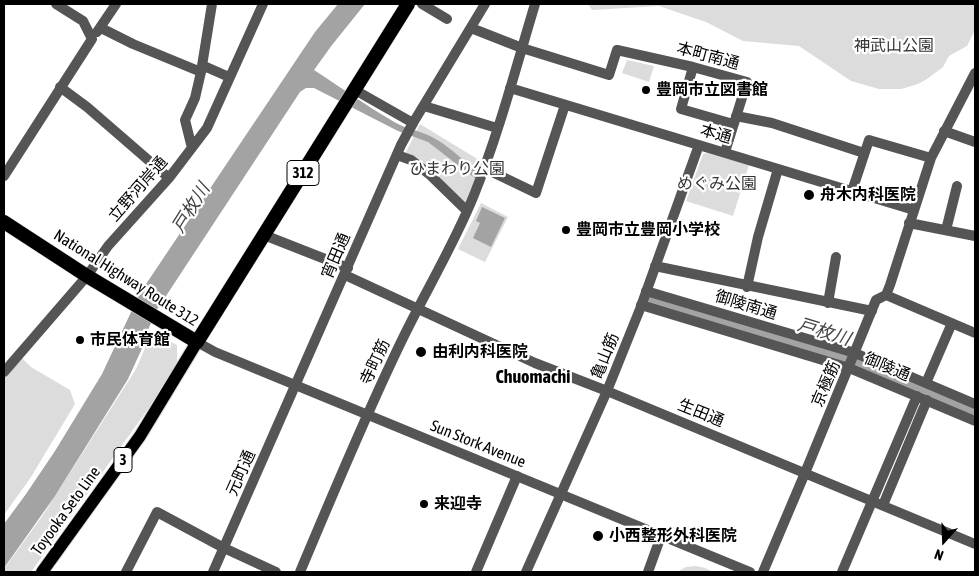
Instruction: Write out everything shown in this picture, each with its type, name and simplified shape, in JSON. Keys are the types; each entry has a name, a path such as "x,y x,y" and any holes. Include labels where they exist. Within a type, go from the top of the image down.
{"highway":[{"name":"National Highway Route 312","path":"4,222 87,276 197,342 408,4"}],"main road":[{"name":"Toyooka Seto Line","path":"42,572 140,436 197,342"}],"street":[{"path":"56,4 83,21 92,38"},
{"path":"4,176 60,87 116,4"},
{"path":"192,148 185,120 195,98 212,4"},
{"name":"立野河岸通","path":"5,368 87,276 108,246 169,178 207,128 263,4"},
{"path":"422,4 447,19"},
{"name":"宵田通","path":"296,385 404,138 485,4"},
{"name":"寺町筋","path":"300,572 367,414 417,308 467,212 484,168 535,4"},
{"path":"101,28 133,44 201,72"},
{"name":"本町南通","path":"471,28 522,48 609,74 617,50 693,67 747,82 735,120"},
{"path":"201,72 204,66 229,77"},
{"path":"693,67 681,109 735,120 772,123 864,153"},
{"name":"京極筋","path":"763,572 876,300 886,295 931,158 944,131 971,89 975,73"},
{"path":"60,87 87,106 169,178"},
{"name":"本通","path":"510,88 914,210"},
{"path":"355,90 412,125"},
{"path":"484,168 536,193 565,105"},
{"path":"424,106 497,128"},
{"path":"725,152 735,120"},
{"path":"944,131 975,142"},
{"path":"852,191 868,140 931,158"},
{"name":"亀山筋","path":"526,572 642,305 699,145"},
{"path":"397,154 411,160 429,174 467,212"},
{"path":"747,287 758,237 778,169"},
{"path":"946,230 957,186"},
{"path":"910,223 975,236"},
{"name":"生田通","path":"264,235 346,271 417,308 535,363 606,390 975,544"},
{"path":"828,303 836,257"},
{"path":"655,266 747,287 872,311"},
{"name":"御陵南通","path":"646,291 852,361 926,383 975,404"},
{"path":"886,295 975,333"},
{"name":"御陵通","path":"642,305 852,361 922,398 975,421"},
{"path":"926,383 952,323"},
{"name":"Sun Stork Avenue","path":"197,342 215,352 750,572"},
{"name":"元町通","path":"213,572 296,385"},
{"path":"842,572 878,503 922,398"},
{"path":"476,572 517,476"},
{"path":"126,572 156,512 224,548 276,572"},
{"path":"648,572 661,536"}],"green space":[{"name":"神武山公園","path":"588,4 975,4 975,30 967,46 949,56 943,67 927,79 901,89 879,89 851,81 799,46 743,41 706,22 659,6 592,10"},
{"path":"627,60 654,66 649,82 622,73"},
{"name":"ひまわり公園","path":"420,124 479,160 480,167 466,203 464,204 405,154"},
{"name":"めぐみ公園","path":"707,153 749,165 733,216 686,201 703,154"},
{"path":"481,203 508,217 485,262 458,249"},
{"path":"152,332 177,345 177,363 148,409 31,572 4,572 4,569 43,515 136,369"},
{"path":"22,358 31,367 70,390 75,404 31,477 4,515 4,378"},
{"path":"696,566 713,572 677,572 686,567"}],"shaded area":[{"path":"338,4 365,4 314,70 396,123 428,135 444,145 478,173 476,179 428,142 398,131 314,88 306,88 300,92 166,296 165,301 157,309 148,330 150,331 128,379 55,496 4,568 4,524 55,451 102,374 140,293 315,32"},
{"path":"482,207 505,218 491,247 473,238 480,223 476,221"}],"waterway":[{"name":"戸枚川","path":"656,300 669,306 848,360 975,412"}],"place":[{"name":"豊岡市立図書館","path":"646,90"},
{"name":"舟木内科医院","path":"809,195"},
{"name":"豊岡市立豊岡小学校","path":"566,230"},
{"name":"市民体育館","path":"80,340"},
{"name":"由利内科医院","path":"421,352"},
{"name":"来迎寺","path":"424,504"},
{"name":"小西整形外科医院","path":"598,536"}],"district":[{"name":"Chuomachi","path":"533,377"}]}
